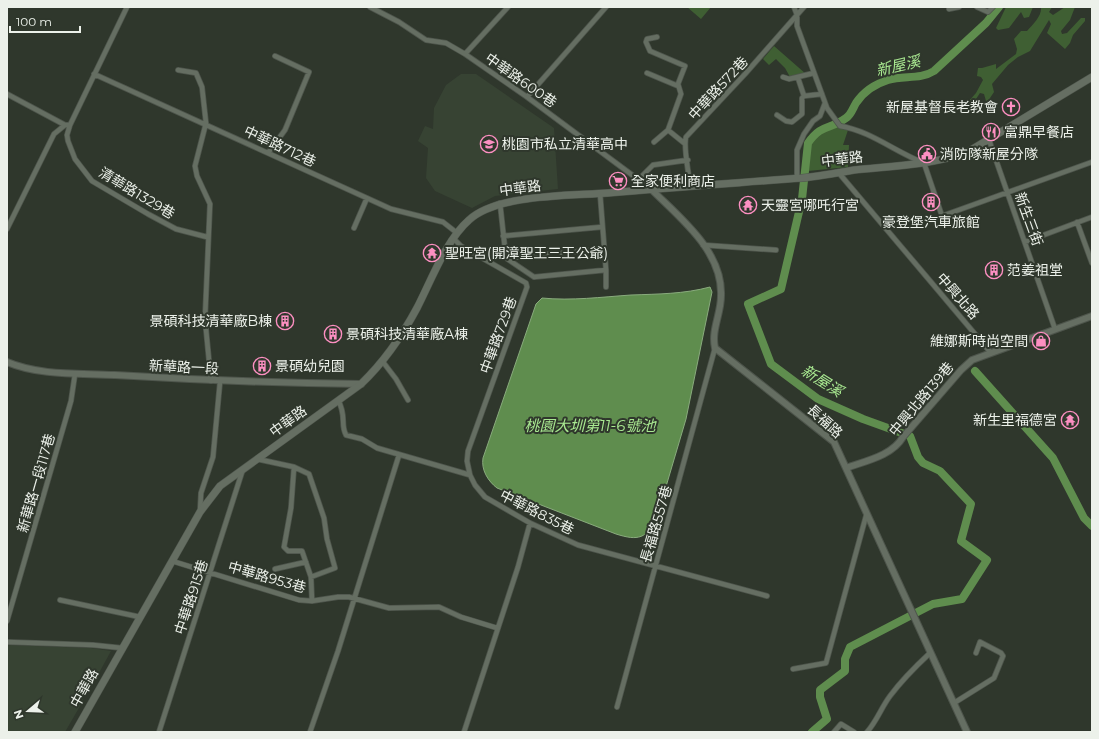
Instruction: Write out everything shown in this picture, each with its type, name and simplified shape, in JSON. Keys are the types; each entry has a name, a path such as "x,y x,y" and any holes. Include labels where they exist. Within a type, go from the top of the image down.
{"main road":[{"name":"中華路","path":"75,732 200,512 220,486 361,384 383,362 417,307 433,273 456,236 468,220 477,214 500,203 600,193 802,177 924,163 966,153 1092,77"}],"street":[{"path":"7,229 54,134 68,125 127,7"},
{"name":"中華路600巷","path":"370,7 399,22 426,40 446,43 465,54 527,97 651,189"},
{"path":"465,54 508,7"},
{"path":"527,97 606,7"},
{"path":"794,7 797,15 797,26 825,102 839,125 877,138 905,156 924,163 942,216 1092,162"},
{"name":"中華路572巷","path":"684,143 686,137 719,104 804,7"},
{"path":"948,9 959,7"},
{"path":"977,7 988,12 993,7"},
{"path":"654,142 668,130 681,94 678,86 685,66 650,51 646,42 647,39 657,36"},
{"path":"268,153 285,130 309,72 275,56"},
{"path":"178,70 196,73 202,87 206,123 195,166 197,176 210,204 207,237 205,319 211,381"},
{"path":"646,73 678,86"},
{"path":"783,77 789,79 798,78 814,73"},
{"name":"中華路712巷","path":"94,74 206,123 391,209 443,222 456,236"},
{"path":"777,115 786,121 796,120 802,114 802,98 804,96 798,78"},
{"path":"7,94 68,125"},
{"path":"804,96 822,94"},
{"path":"802,177 798,150 804,134 820,116 825,102"},
{"name":"清華路1329巷","path":"68,125 68,141 75,159 92,181 176,229 207,237"},
{"path":"668,130 684,143 688,160 690,186"},
{"name":"新生三街","path":"989,140 1055,329"},
{"path":"639,179 653,165 688,160"},
{"name":"中興北路","path":"838,172 991,353"},
{"path":"651,189 703,245 716,264 720,278 721,296 714,335 715,348"},
{"path":"600,193 606,287"},
{"path":"354,228 367,198"},
{"path":"500,203 506,258 534,278 606,270"},
{"path":"1025,242 1092,217"},
{"path":"1078,222 1092,263"},
{"path":"503,236 602,226"},
{"name":"中華路729巷","path":"456,236 461,246 526,284 527,287 468,451 467,462 470,476"},
{"path":"703,245 776,250"},
{"path":"506,258 604,249"},
{"path":"991,353 1092,316"},
{"name":"長福路","path":"715,348 830,438 839,452 866,516 967,732"},
{"name":"長福路557巷","path":"617,707 715,348"},
{"name":"中興北路139巷","path":"846,468 891,450 898,445 903,437 966,364 972,360 991,353"},
{"name":"新華路一段","path":"7,362 36,370 75,374 220,382 361,384"},
{"path":"383,362 396,379 408,400"},
{"name":"新華路一段117巷","path":"7,621 71,401 75,374"},
{"path":"200,512 201,494 213,456 220,382"},
{"path":"338,400 343,410 344,431 346,435 362,439 377,448 470,476"},
{"path":"310,732 354,599 399,455"},
{"path":"257,459 294,468 308,474 324,518 327,539 335,568 311,577"},
{"path":"294,468 291,508 284,547 288,551 302,551 311,577 312,601"},
{"name":"中華路915巷","path":"159,732 243,469"},
{"name":"中華路835巷","path":"470,476 474,485 485,497 530,523 582,546 767,596"},
{"path":"793,669 826,663 866,516"},
{"path":"464,732 518,567 530,523"},
{"name":"中華路953巷","path":"172,561 299,600 312,601 338,597 354,599 389,608 439,607 461,618 497,628"},
{"path":"275,569 306,562"},
{"path":"60,600 140,617"},
{"path":"7,642 93,645 122,648"},
{"path":"954,703 994,678 1003,656 1001,653 980,642 976,654"},
{"path":"867,732 876,723 889,697 910,671 930,653"},
{"path":"834,732 841,724 854,732"}],"shaded area":[{"path":"687,7 711,7 701,19"},
{"path":"1006,7 1033,7 1029,17 1024,18 1021,12 1009,28 998,30 996,28"},
{"path":"1041,7 1052,7 1049,12 1053,15 1065,7 1075,7 1070,20 1061,31 1062,34 1067,33 1081,18 1085,18 1085,21 1073,35 1070,43 1065,49 1047,33 1051,24 1049,20 1030,51 1018,57 1008,65 992,84 994,92 990,98 994,104 988,108 984,94 980,93 970,111 965,112 961,110 976,93 983,80 981,77 977,76 978,68 996,64 996,69 1016,54 1017,49 1014,39 1021,31 1027,31 1034,23 1039,17"},
{"path":"774,46 806,74 790,77 785,68 776,59 769,65 763,59"},
{"name":"桃園市私立清華高中","path":"461,74 476,74 554,128 558,189 495,196 472,208 435,191 426,178 428,148 418,141 425,126 433,129 434,108 446,85"},
{"path":"837,125 842,129 848,130 843,145 849,145 848,167 808,171 809,154 812,141 821,132"},
{"path":"7,645 91,648 111,651 94,682 83,683 81,688 84,690 83,701 65,732 7,732"}],"water":[{"name":"桃園大圳第11-6號池","path":"710,287 712,292 686,419 657,517 645,534 630,537 616,534 497,488 491,482 484,471 483,458 536,304 542,298 575,299 671,293"}],"waterway":[{"name":"新屋溪","path":"812,732 827,719 820,697 820,690 845,671 845,659 850,647 933,604 962,599 987,560 961,541 971,504 940,471 923,463 918,457 910,436 863,419 818,399 771,364 748,304 781,289 802,199 808,143 813,137 822,129 848,117 859,99 874,86 894,79 923,76 934,71 986,23 999,7"},
{"path":"975,371 1053,458 1084,518 1092,526"}],"place":[{"name":"新屋基督長老教會","path":"1011,107"},
{"name":"富鼎早餐店","path":"991,132"},
{"name":"桃園市私立清華高中","path":"489,144"},
{"name":"消防隊新屋分隊","path":"927,154"},
{"name":"全家便利商店","path":"618,181"},
{"name":"豪登堡汽車旅館","path":"931,202"},
{"name":"天靈宮哪吒行宮","path":"748,205"},
{"name":"聖旺宮(開漳聖王三王公爺)","path":"432,253"},
{"name":"范姜祖堂","path":"994,270"},
{"name":"景碩科技清華廠B棟","path":"285,321"},
{"name":"景碩科技清華廠A棟","path":"333,334"},
{"name":"維娜斯時尚空間","path":"1041,341"},
{"name":"景碩幼兒園","path":"262,366"},
{"name":"新生里福德宮","path":"1070,420"}]}
